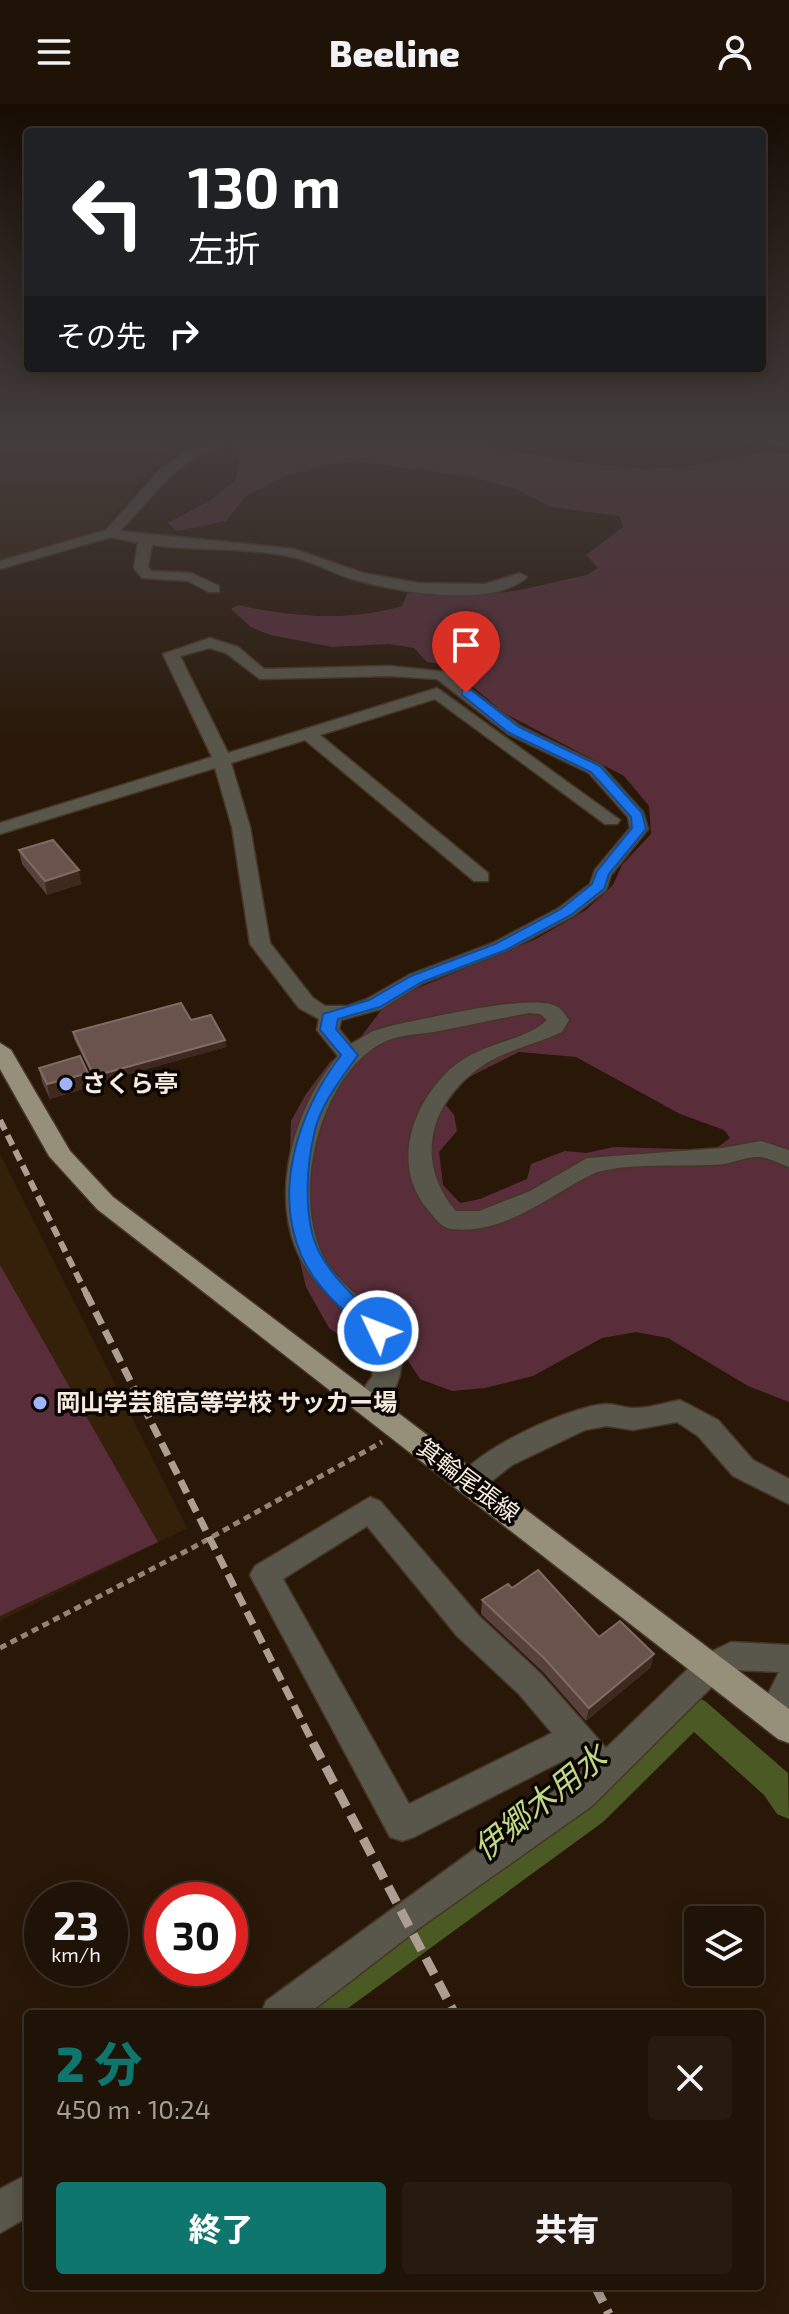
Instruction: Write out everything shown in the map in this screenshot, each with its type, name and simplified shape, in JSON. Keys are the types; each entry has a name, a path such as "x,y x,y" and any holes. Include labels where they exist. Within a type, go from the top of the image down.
{"main road":[{"name":"箕輪尾張線","path":"0,1050 61,1156 105,1203 781,1722"}],"street":[{"path":"0,565 83,541"},
{"path":"142,541 295,554 396,585 472,589 505,586 520,577"},
{"path":"145,542 141,568 147,575 191,577 214,589"},
{"path":"210,643 224,646 260,674 390,671 441,675 499,721 595,769 637,816 639,829 602,874 599,886 566,912 500,947 416,979 374,1004 350,1013 331,1014 320,1013 306,1003 260,944 230,758 172,651 210,643"},
{"path":"0,829 437,693 611,820"},
{"path":"308,734 481,877"},
{"path":"366,1403 375,1396 389,1371 389,1351 378,1331 339,1295 311,1257 298,1212 307,1129 328,1084 349,1055 378,1036 529,1007 548,1009 558,1020 554,1027 506,1045 475,1061 435,1099 421,1127 417,1145 426,1189 438,1209 450,1220 481,1220 538,1197 587,1166 722,1156 761,1149 789,1159"},
{"path":"331,1014 328,1030 349,1055"},
{"path":"469,1483 502,1457 580,1420 607,1415 633,1419 680,1411 708,1428 743,1468 789,1492"},
{"path":"576,1738 402,1825 265,1575 370,1509 468,1626 530,1684 605,1771"},
{"path":"284,2010 406,1917 580,1795 711,1667 731,1656 789,1659"},
{"path":"781,1722 789,1683"},
{"path":"0,2213 24,2196"}],"path":[{"path":"0,1648 194,1547 242,1517 402,1431"}],"shaded area":[{"path":"0,541 67,541 0,561"},
{"path":"604,541 789,541 789,1402 748,1386 668,1338 636,1332 602,1338 533,1376 485,1388 452,1391 420,1379 394,1339 380,1336 357,1348 329,1328 306,1287 288,1212 291,1121 330,1062 360,1038 389,1000 536,939 586,910 613,885 622,865 651,834 649,806 624,776 504,713 471,685 466,673 458,667 427,662 414,648 389,644 332,647 271,635 252,628 231,609 238,605 300,615 341,616 402,606 407,594 417,592 507,592 587,575 598,568 586,555","holes":["519,1052 576,1057 680,1114 724,1130 730,1138 714,1150 614,1147 586,1153 565,1151 531,1164 527,1179 480,1199 460,1203 443,1185 439,1152 457,1131 454,1115 445,1104 467,1078"]},
{"name":"岡山学芸館高等学校 サッカー場","path":"0,1154 187,1528 0,1621"},
{"name":"岡山学芸館高等学校 サッカー場","path":"0,1265 158,1542 0,1616"}],"building":[{"path":"53,840 79,870 45,881 19,850"},
{"path":"181,1003 191,1020 211,1015 225,1040 94,1076 73,1032"},
{"path":"80,1056 88,1073 47,1084 39,1068"},
{"path":"538,1570 599,1637 620,1621 654,1654 589,1708 545,1659 482,1600 508,1584 512,1588"}],"waterway":[{"name":"伊郷木用水","path":"316,2010 591,1811 694,1711 776,1784 789,1803"}],"railway":[{"path":"0,1120 86,1294"},
{"path":"86,1294 314,1745"},
{"path":"313,1743 453,2010"},
{"path":"597,2290 609,2314"}],"place":[{"name":"さくら亭","path":"66,1084"},
{"name":"岡山学芸館高等学校 サッカー場","path":"40,1403"}],"route":[{"path":"378,1331 339,1295 311,1257 298,1212 307,1129 328,1084 349,1055 328,1030 331,1014 350,1013 374,1004 416,979 500,947 566,912 599,886 602,874 639,829 637,816 595,769 568,753 514,730 466,693"}]}
